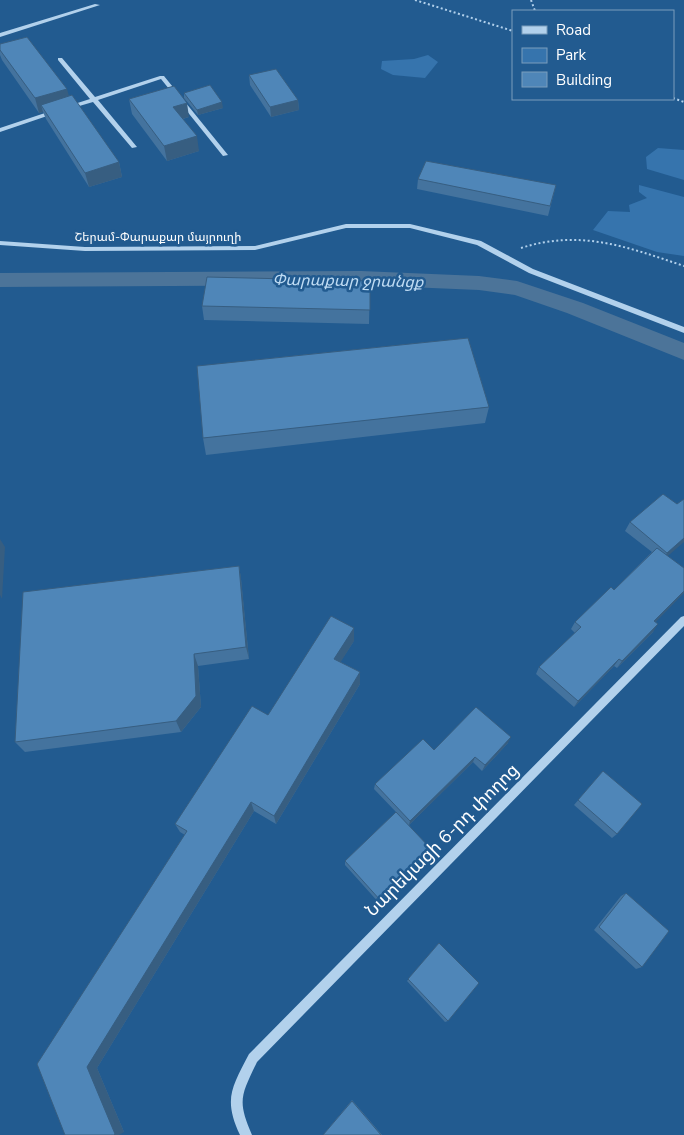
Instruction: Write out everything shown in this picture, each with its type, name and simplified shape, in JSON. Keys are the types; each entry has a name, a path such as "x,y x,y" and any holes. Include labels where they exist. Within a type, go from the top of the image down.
{"street":[{"path":"60,59 134,147"},
{"path":"0,130 162,77 225,155"},
{"name":"Շերամ-Փարաքար մայրուղի","path":"0,243 86,249 255,248 346,226 410,226 479,243 531,271 684,330"},
{"name":"Նարեկացի 6-րդ փողոց","path":"246,1135 236,1115 236,1093 253,1058 684,620"}],"lane":[{"path":"0,35 97,5"}],"path":[{"path":"415,0 443,8 480,24 512,31"},
{"path":"502,256 537,241 573,236 611,243 684,266"}],"green space":[{"path":"428,55 438,62 425,78 393,75 381,69 382,61 414,59"},
{"path":"658,148 684,150 684,180 647,169 646,157"},
{"path":"639,185 684,197 684,256 657,252 593,230 608,211 630,212 629,205 647,198 639,192"}],"building":[{"path":"27,37 67,89 35,98 0,50 0,44"},
{"path":"276,69 298,100 270,107 249,75"},
{"path":"210,85 222,102 197,110 184,93"},
{"path":"174,86 187,103 173,107 197,136 164,146 129,99"},
{"path":"72,95 119,162 85,173 41,105"},
{"path":"426,161 556,185 550,206 418,179"},
{"path":"207,277 370,281 370,310 202,306"},
{"path":"468,338 489,407 203,438 197,366"},
{"path":"663,494 677,504 684,499 684,538 667,553 630,522"},
{"path":"657,548 684,568 684,591 654,621 658,624 622,661 619,659 578,701 539,667 581,627 575,622 611,587 614,590"},
{"path":"239,566 246,647 194,654 196,696 176,721 15,742 23,592"},
{"path":"331,616 354,628 334,659 360,672 274,816 251,802 87,1067 115,1134 65,1135 37,1064 187,831 175,824 252,706 268,715"},
{"path":"476,707 511,737 485,765 475,757 410,821 375,784 423,739 434,750"},
{"path":"603,771 642,804 617,834 578,800"},
{"path":"396,812 432,850 381,901 345,861"},
{"path":"626,893 669,931 642,967 599,927"},
{"path":"439,943 479,983 448,1021 408,979"},
{"path":"352,1101 381,1135 323,1135"}],"waterway":[{"name":"Փարաքար ջրանցք","path":"0,280 361,278 479,283 517,288 575,308 684,352"}]}
